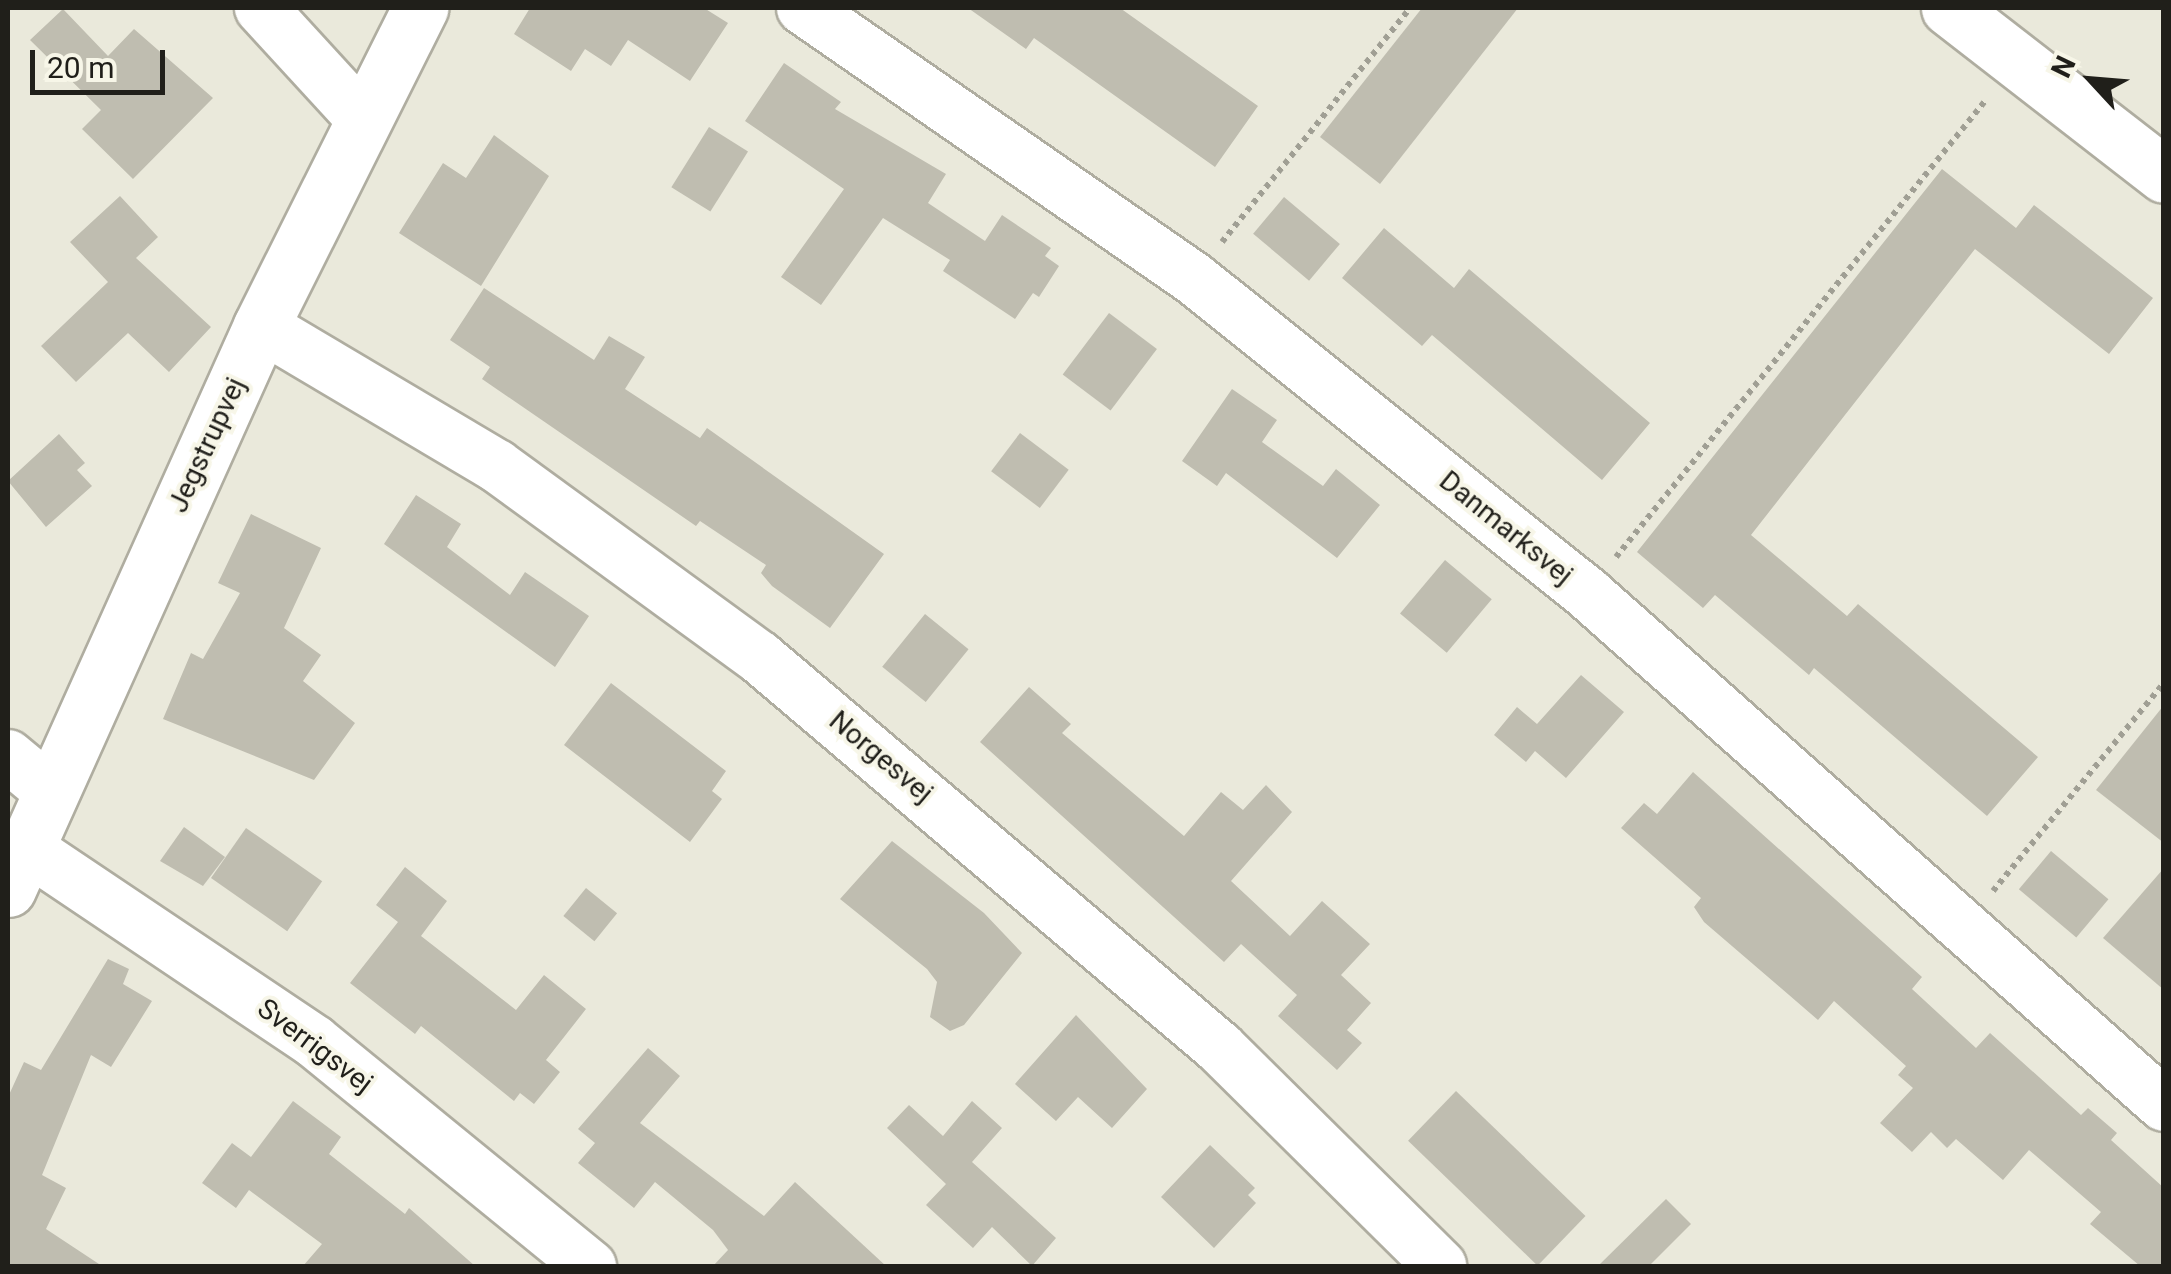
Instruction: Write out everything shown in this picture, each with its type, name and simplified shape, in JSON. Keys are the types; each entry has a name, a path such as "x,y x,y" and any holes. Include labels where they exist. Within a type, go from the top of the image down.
{"street":[{"path":"261,8 361,117"},
{"name":"Jegstrupvej","path":"16,868 261,326 361,117 420,8"},
{"name":"Danmarksvej","path":"803,8 1193,278 1586,592 2164,1104"},
{"path":"1949,8 2164,175"},
{"name":"Norgesvej","path":"261,326 496,466 760,657 1220,1048 1440,1266"},
{"path":"8,756 49,790"},
{"name":"Sverrigsvej","path":"16,868 315,1042 590,1266"}],"path":[{"path":"1193,278 1410,8"},
{"path":"1586,592 2018,61"},
{"path":"1963,926 2164,683"}],"building":[{"path":"530,8 704,8 728,23 690,81 628,40 611,66 585,49 571,71 514,34"},
{"path":"968,8 1120,8 1258,106 1215,167 1034,38 1026,49"},
{"path":"1422,8 1518,8 1380,184 1320,137"},
{"path":"63,9 108,56 134,29 213,98 133,179 82,129 101,110 30,40"},
{"path":"784,63 841,102 835,109 946,174 928,203 985,241 1002,215 1051,248 1045,256 1059,266 1039,297 1033,293 1015,319 943,271 950,260 883,218 821,305 781,277 844,189 745,121"},
{"path":"709,127 748,151 710,212 671,187"},
{"path":"494,135 549,176 481,286 399,233 443,163 466,178"},
{"path":"1942,169 2016,228 2034,205 2153,298 2109,354 1975,249 1751,535 1847,616 1858,604 2038,757 1987,816 1814,668 1809,675 1715,595 1703,608 1637,552"},
{"path":"120,196 158,237 136,258 211,327 169,372 128,333 76,382 41,346 108,282 70,242"},
{"path":"1284,197 1340,244 1309,281 1253,234"},
{"path":"1384,228 1454,288 1469,269 1650,423 1602,480 1432,335 1422,346 1342,278"},
{"path":"484,288 594,360 609,336 645,357 625,389 700,438 707,428 884,554 830,628 772,586 761,573 766,565 700,521 696,526 482,379 490,367 450,340"},
{"path":"1109,313 1157,349 1111,411 1063,374"},
{"path":"1232,389 1277,420 1262,442 1323,486 1336,469 1380,505 1337,558 1226,473 1217,486 1182,461"},
{"path":"1020,433 1069,470 1040,508 991,471"},
{"path":"59,434 85,463 77,470 92,486 46,527 8,481"},
{"path":"416,495 461,524 447,547 510,595 525,572 589,616 555,667 384,544"},
{"path":"251,514 321,548 284,628 321,655 303,681 355,723 314,780 163,719 191,653 203,659 240,593 218,583"},
{"path":"1445,560 1492,599 1447,653 1400,614"},
{"path":"925,614 969,649 926,702 882,667"},
{"path":"1581,675 1624,712 1566,778 1535,751 1526,762 1494,735 1517,707 1537,724"},
{"path":"611,683 726,771 712,791 722,799 690,842 564,745"},
{"path":"1029,687 1071,724 1062,733 1184,836 1221,792 1243,810 1266,785 1292,812 1231,881 1290,936 1322,901 1370,944 1341,975 1371,1003 1347,1030 1362,1043 1337,1070 1278,1016 1297,995 1241,944 1224,962 980,742"},
{"path":"2164,705 2164,843 2096,790"},
{"path":"1693,772 1922,977 1912,989 1976,1048 1990,1033 2081,1115 2088,1108 2117,1133 2111,1140 2164,1188 2164,1266 2140,1266 2090,1224 2101,1212 2029,1150 2003,1180 1956,1139 1947,1148 1931,1132 1912,1152 1880,1123 1913,1088 1898,1075 1906,1066 1834,1001 1818,1020 1704,922 1694,907 1701,898 1621,828 1644,803 1657,814"},
{"path":"184,827 225,857 203,886 160,861"},
{"path":"246,828 322,881 287,931 211,878"},
{"path":"892,841 984,913 1022,953 964,1025 950,1031 930,1017 937,982 927,969 840,899"},
{"path":"2051,851 2108,899 2076,938 2019,889"},
{"path":"405,867 447,901 421,936 516,1010 544,975 586,1009 546,1060 560,1072 534,1104 520,1093 514,1101 421,1026 415,1034 350,983 398,922 376,905"},
{"path":"2164,868 2164,990 2103,938"},
{"path":"586,888 617,913 594,941 563,916"},
{"path":"108,959 129,969 123,984 152,1001 111,1067 91,1055 42,1175 66,1188 46,1229 102,1266 8,1266 8,1097 24,1062 41,1070"},
{"path":"1076,1015 1147,1089 1112,1128 1078,1097 1056,1121 1015,1084"},
{"path":"648,1048 680,1076 640,1123 764,1216 795,1182 886,1266 713,1266 728,1250 713,1230 655,1182 634,1208 578,1163 595,1143 578,1129"},
{"path":"1456,1091 1585,1216 1538,1266 1408,1141"},
{"path":"293,1101 341,1137 329,1154 405,1214 409,1208 475,1266 303,1266 322,1244 249,1190 236,1208 202,1183 232,1143 251,1157"},
{"path":"972,1101 1002,1128 972,1162 1056,1238 1032,1266 992,1227 973,1248 926,1205 946,1184 887,1128 909,1105 943,1136"},
{"path":"1210,1145 1255,1188 1248,1195 1256,1203 1214,1248 1161,1197"},
{"path":"1666,1199 1691,1224 1649,1266 1598,1266"}]}
